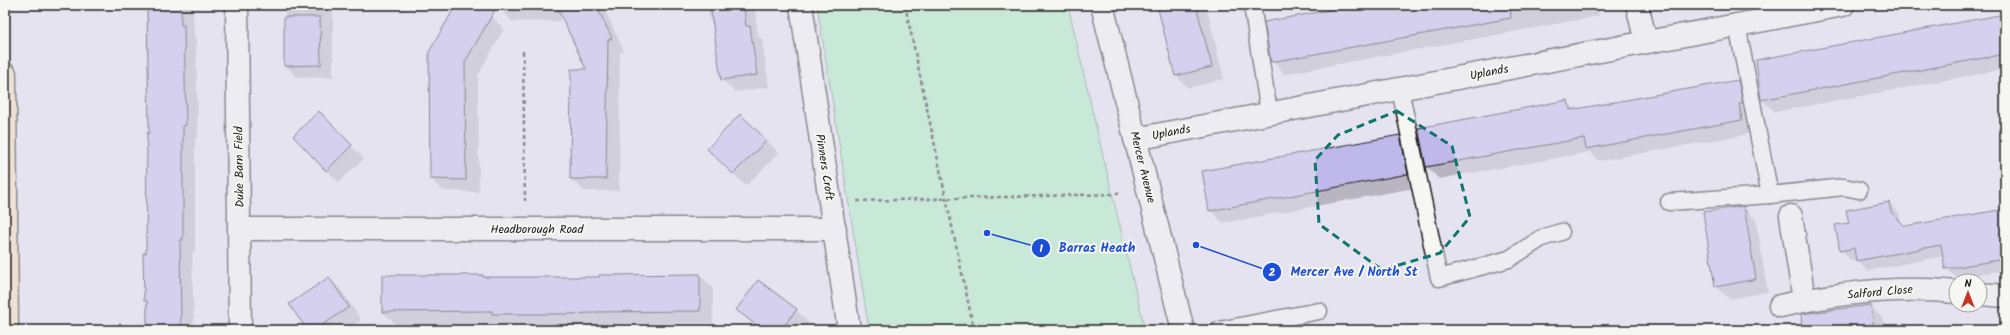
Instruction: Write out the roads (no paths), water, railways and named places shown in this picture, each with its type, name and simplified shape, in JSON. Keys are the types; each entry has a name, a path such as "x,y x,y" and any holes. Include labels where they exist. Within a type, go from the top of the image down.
{"highway":[{"path":"5,74 7,330"}],"street":[{"name":"Duke Barn Field","path":"237,5 240,330"},
{"name":"Pinners Croft","path":"801,5 849,330"},
{"name":"Mercer Avenue","path":"1102,5 1183,330"},
{"path":"1637,5 1646,42"},
{"name":"Uplands","path":"1136,139 1843,5"},
{"path":"1790,216 1804,300"},
{"name":"Headborough Road","path":"240,230 835,230"},
{"name":"Salford Close","path":"1780,306 1804,300 1902,289 1948,292"},
{"path":"1988,295 2005,296"}],"lane":[{"path":"1252,5 1269,113"},
{"path":"1737,25 1770,195"},
{"path":"1400,89 1439,278 1509,259 1542,238 1561,232"},
{"path":"1668,202 1770,195 1844,187 1859,190"},
{"path":"1219,330 1320,311"}],"place":[{"name":"Barras Heath","path":"987,233"},
{"name":"Mercer Ave / North St","path":"1196,245"}]}
